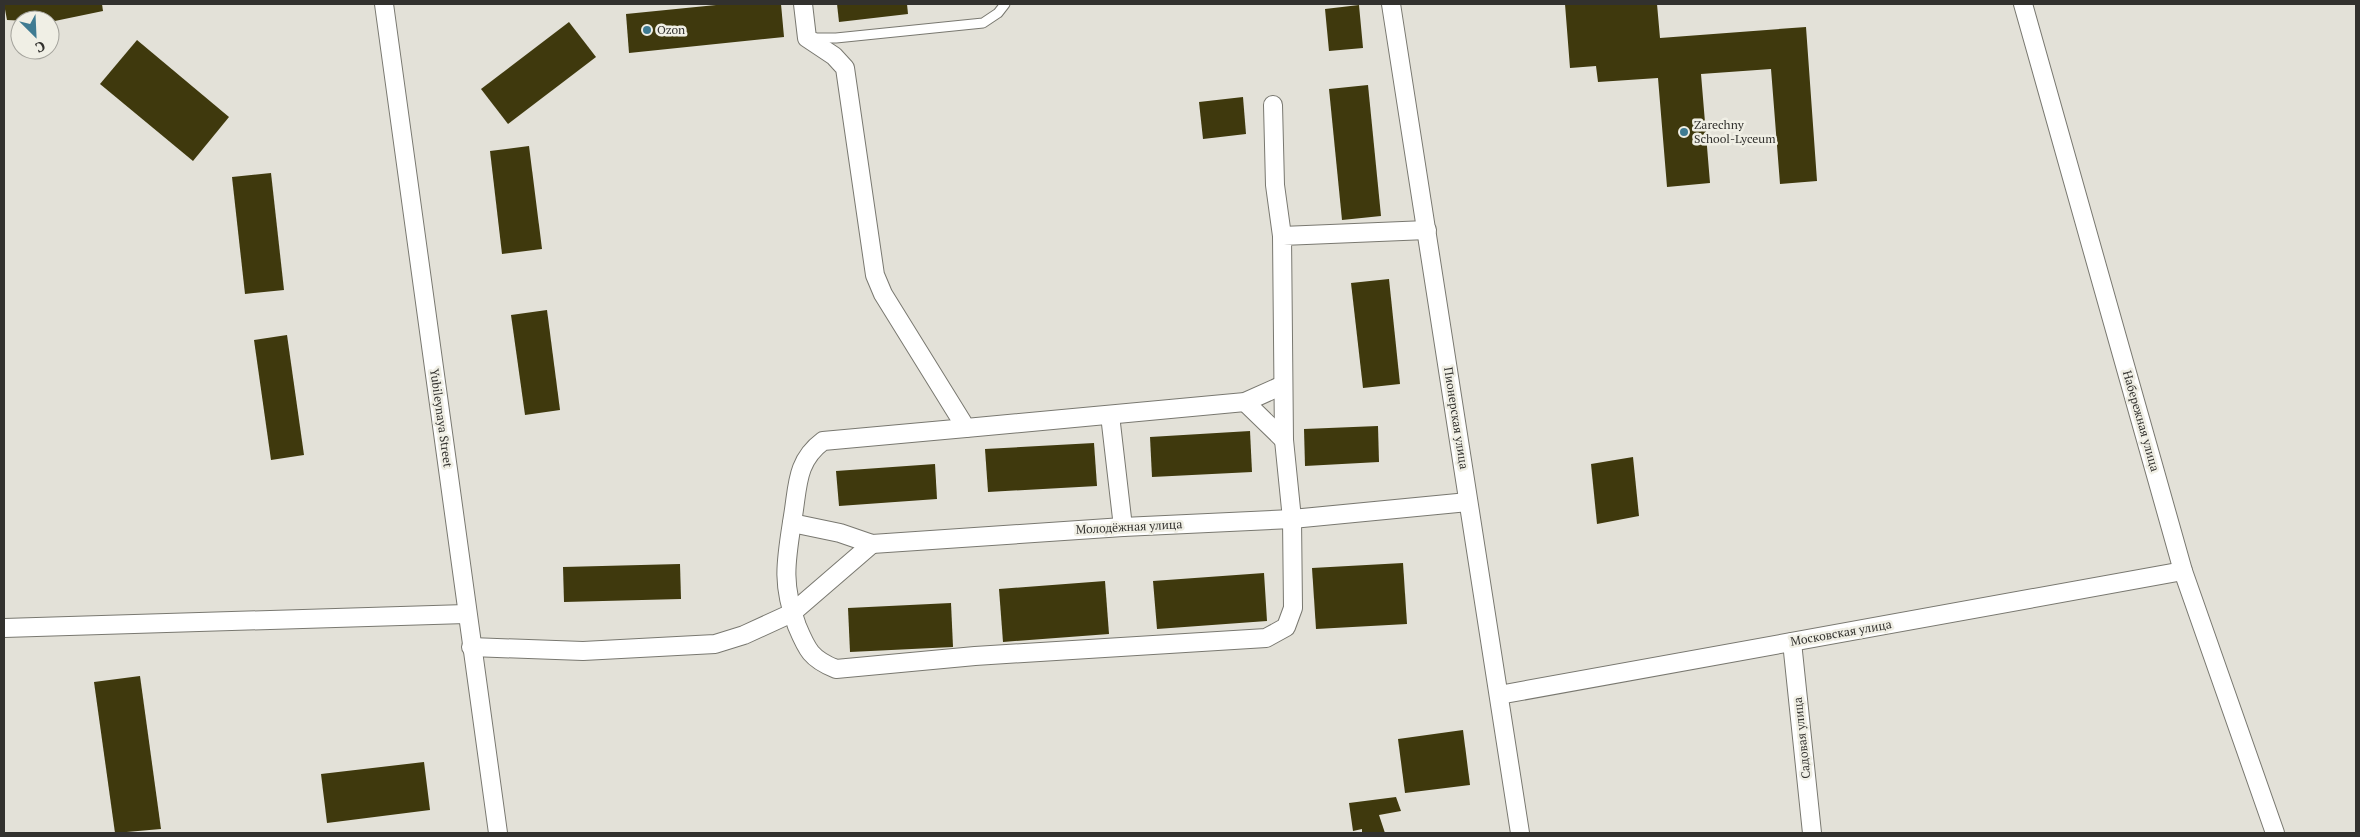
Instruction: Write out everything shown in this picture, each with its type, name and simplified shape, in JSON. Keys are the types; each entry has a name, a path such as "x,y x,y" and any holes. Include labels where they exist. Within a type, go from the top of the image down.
{"street":[{"name":"Yubileynaya Street","path":"384,4 466,614 498,833"},
{"path":"803,4 807,38 834,56 846,68 878,281 883,294 966,428"},
{"name":"Пионерская улица","path":"1391,4 1520,833"},
{"name":"Набережная улица","path":"2023,4 2183,571 2275,833"},
{"path":"1273,105 1275,185 1282,236 1284,440 1292,519 1293,608 1286,627 1266,638 974,656 836,669 819,662 806,648 792,613 786,590 786,562 801,468 810,450 823,441 1110,416 1245,402 1283,385"},
{"path":"1282,236 1427,230"},
{"path":"1245,402 1284,440"},
{"path":"1110,416 1123,527"},
{"name":"Молодёжная улица","path":"792,523 840,533 872,544 1123,527 1292,519 1468,502"},
{"path":"471,647 583,651 715,644 744,635 792,613 872,544"},
{"name":"Московская улица","path":"1499,695 2183,571"},
{"path":"4,628 466,614"},
{"name":"Садовая улица","path":"1792,642 1812,833"}],"lane":[{"path":"807,38 836,38 983,23 998,13 1005,4"}],"building":[{"path":"4,4 102,4 103,11 60,20 60,10 10,10 10,20 7,20"},
{"path":"726,4 781,4 784,37 629,53 626,14"},
{"path":"837,4 907,4 908,14 839,22"},
{"name":"Zarechny School-Lyceum","path":"1565,4 1657,4 1660,38 1806,27 1817,181 1780,184 1771,69 1701,74 1710,183 1667,187 1658,78 1598,82 1596,66 1570,68"},
{"path":"1359,5 1363,48 1329,51 1325,9"},
{"path":"569,22 596,57 508,124 481,89"},
{"path":"137,40 229,117 193,161 100,84"},
{"path":"1368,85 1381,216 1342,220 1329,89"},
{"path":"1243,97 1246,134 1203,139 1199,102"},
{"path":"529,146 542,249 502,254 490,151"},
{"path":"271,173 284,290 245,294 232,177"},
{"path":"1389,279 1400,384 1363,388 1351,283"},
{"path":"547,310 560,410 525,415 511,315"},
{"path":"287,335 304,455 271,460 254,340"},
{"path":"1378,426 1379,462 1305,466 1304,429"},
{"path":"1250,431 1252,472 1152,477 1150,437"},
{"path":"1094,443 1097,486 988,492 985,449"},
{"path":"1633,457 1639,516 1597,524 1591,464"},
{"path":"935,464 937,499 839,506 836,471"},
{"path":"1403,563 1407,624 1316,629 1312,568"},
{"path":"680,564 681,599 564,602 563,567"},
{"path":"1264,573 1267,621 1157,629 1153,581"},
{"path":"1105,581 1109,634 1003,642 999,589"},
{"path":"951,603 953,647 850,652 848,608"},
{"path":"140,676 161,829 115,833 94,682"},
{"path":"1463,730 1470,785 1405,793 1398,739"},
{"path":"424,762 430,810 327,823 321,774"},
{"path":"1396,797 1401,811 1379,815 1385,833 1362,833 1362,829 1353,831 1349,803"}],"place":[{"name":"Ozon","path":"647,30"},
{"name":"Zarechny School-Lyceum","path":"1684,132"}]}
